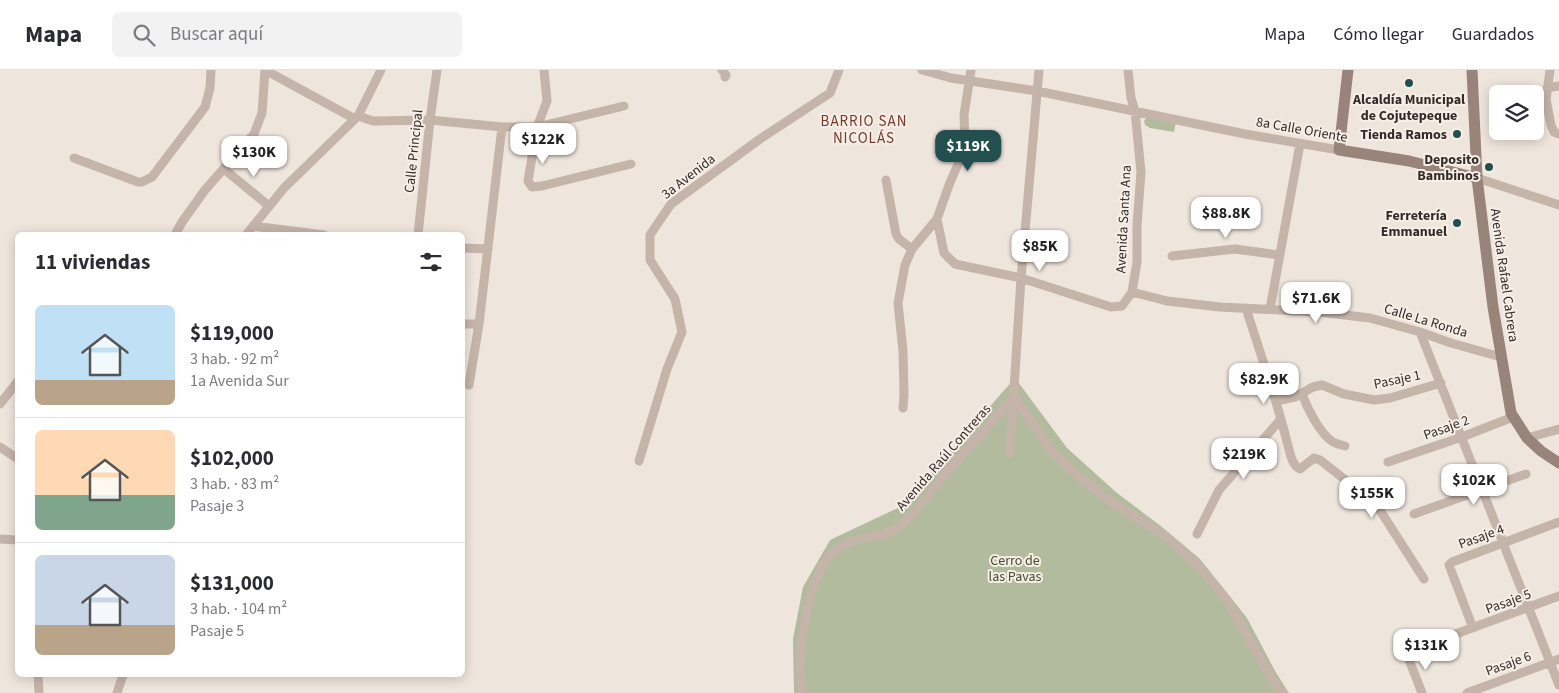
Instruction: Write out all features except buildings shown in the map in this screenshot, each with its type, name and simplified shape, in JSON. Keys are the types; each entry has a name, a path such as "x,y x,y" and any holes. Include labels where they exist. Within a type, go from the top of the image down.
{"main road":[{"path":"1339,150 1348,70"},
{"name":"Avenida Rafael Cabrera","path":"1472,70 1477,178 1493,307 1511,413 1527,438 1541,451 1559,463"},
{"name":"8a Calle Oriente","path":"1339,150 1409,161 1477,178"}],"street":[{"path":"74,158 138,182 148,180 205,107 210,88 211,70"},
{"path":"177,232 182,222 205,190 254,134 262,113 265,70 356,118 373,121 430,120 502,127 537,127 624,106"},
{"path":"248,232 284,188 356,118 381,70"},
{"name":"Calle Principal","path":"418,232 437,70"},
{"path":"544,70 547,101 537,127 528,181 532,188 631,164"},
{"name":"3a Avenida","path":"638,460 682,332 675,299 650,260 650,235 671,204 760,139 830,93 839,70"},
{"name":"8a Calle Oriente","path":"922,70 951,78 1037,91 1245,134 1339,150"},
{"path":"903,408 903,351 898,303 906,264 912,250 936,219 948,185 966,148 964,115 971,70"},
{"name":"Avenida Raúl Contreras","path":"1010,453 1021,278 1039,70"},
{"name":"Avenida Santa Ana","path":"1021,278 1111,307 1122,306 1132,292 1137,262 1137,225 1141,172 1128,70"},
{"path":"1550,70 1546,100 1551,125 1554,132 1559,134"},
{"path":"1547,88 1559,86"},
{"path":"469,384 479,324 502,127"},
{"path":"1270,309 1300,144"},
{"path":"224,169 269,206"},
{"name":"8a Calle Oriente","path":"1477,178 1559,205"},
{"path":"886,180 896,234 912,250"},
{"path":"936,219 944,253 955,264 1021,278"},
{"path":"253,226 300,232"},
{"path":"465,248 488,248"},
{"path":"1172,256 1236,250 1279,255"},
{"name":"Calle La Ronda","path":"1132,292 1168,301 1318,312 1370,318 1501,357"},
{"path":"1246,308 1296,467 1300,469 1314,458 1320,460 1376,504 1424,578"},
{"path":"465,324 479,324"},
{"path":"1420,332 1529,608 1555,661 1559,685"},
{"name":"Pasaje 1","path":"1276,401 1302,394 1313,387 1322,385 1344,394 1374,400 1390,398 1440,383"},
{"path":"0,404 15,386"},
{"path":"1302,394 1308,411 1318,426 1332,442 1345,446"},
{"path":"1014,397 1050,449 1076,474 1106,498 1167,537 1201,568 1226,600 1271,677 1283,693"},
{"name":"Avenida Raúl Contreras","path":"802,693 800,667 805,619 813,588 826,560 841,546 852,541 880,535 899,527 1014,397"},
{"name":"Pasaje 2","path":"1388,462 1462,437 1513,417"},
{"path":"1197,534 1219,490 1282,420"},
{"path":"1527,438 1559,429"},
{"path":"0,447 15,457"},
{"path":"1414,514 1526,474"},
{"name":"Pasaje 4","path":"1473,628 1449,565 1452,562 1559,522"},
{"path":"0,539 15,540"},
{"name":"Pasaje 5","path":"1422,693 1408,657 1409,650 1559,596"},
{"name":"Pasaje 6","path":"1467,693 1555,661"},
{"path":"38,677 39,693"},
{"path":"117,693 122,677"}],"green space":[{"path":"1146,118 1176,122 1174,132 1150,128 1145,125 1144,121"},
{"name":"Cerro de las Pavas","path":"1015,378 1067,448 1117,493 1200,559 1247,618 1289,693 794,693 793,639 803,587 830,540 902,506"}],"place":[{"name":"Alcaldía Municipal de Cojutepeque","path":"1409,83"},
{"name":"Tienda Ramos","path":"1457,134"},
{"name":"Deposito Bambinos","path":"1489,167"},
{"name":"Ferretería Emmanuel","path":"1457,223"}],"district":[{"name":"BARRIO SAN NICOLÁS","path":"864,130"}]}
